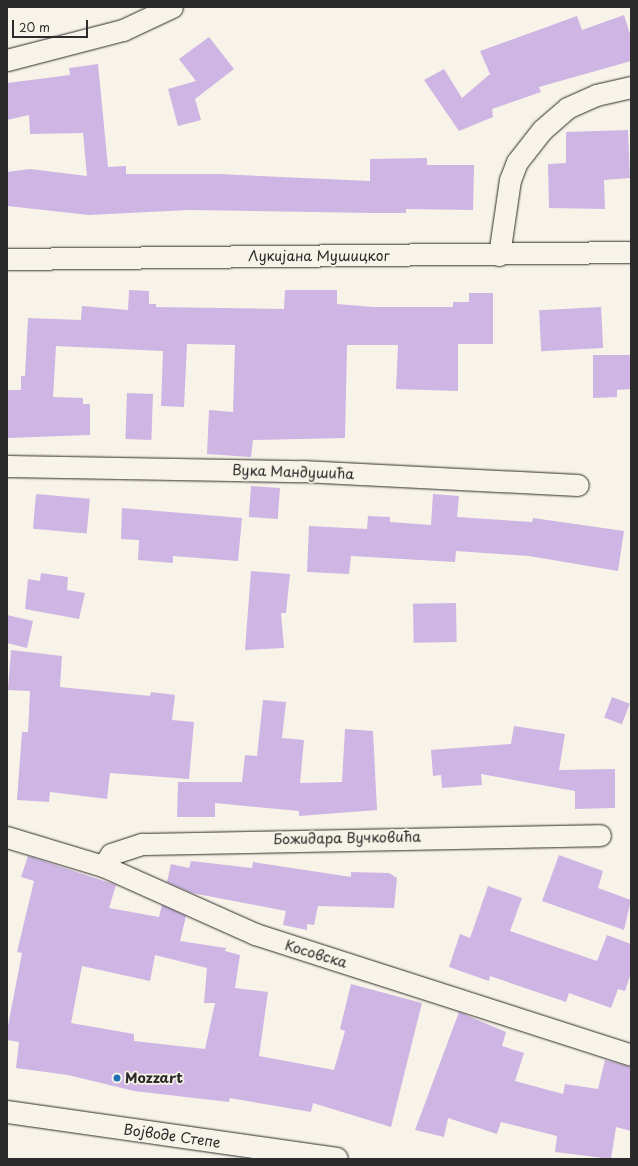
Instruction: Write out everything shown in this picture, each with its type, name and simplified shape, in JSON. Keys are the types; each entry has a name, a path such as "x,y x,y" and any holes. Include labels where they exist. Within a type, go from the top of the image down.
{"main road":[{"name":"Војводе Степе","path":"7,1112 337,1159"}],"street":[{"path":"7,60 123,30 172,7"},
{"path":"499,255 510,180 517,162 542,130 581,101 631,87"},
{"name":"Лукијана Мушицког","path":"7,259 499,255 631,252"},
{"name":"Вука Мандушића","path":"7,466 302,471 578,485"},
{"name":"Божидара Вучковића","path":"103,866 111,854 142,844 600,835"},
{"name":"Косовска","path":"7,837 103,866 255,934 631,1055"}],"building":[{"path":"624,15 631,37 631,61 539,87 541,92 492,109 493,117 459,131 424,80 444,69 462,98 490,74 480,51 577,16 582,30"},
{"path":"209,37 234,69 195,99 201,120 178,126 168,89 196,81 179,59"},
{"path":"98,64 108,167 126,166 126,174 218,174 370,181 370,159 427,158 427,165 474,165 473,210 406,209 406,213 371,213 189,210 89,215 7,206 7,172 30,169 87,176 83,133 30,134 29,115 7,120 7,83 70,75 69,68"},
{"path":"628,130 630,178 604,180 605,209 549,208 548,164 566,163 566,132"},
{"path":"129,290 149,291 149,304 156,304 156,307 284,309 285,290 337,290 337,304 373,307 453,307 453,302 469,302 469,293 493,293 493,344 458,344 458,391 396,389 398,345 347,345 345,438 253,440 251,457 207,454 209,410 233,412 235,345 187,344 184,407 161,406 163,351 56,346 53,397 83,398 83,404 90,404 90,435 7,438 7,390 21,390 21,376 25,376 28,318 81,320 82,306 128,310"},
{"path":"601,307 603,348 541,351 539,310"},
{"path":"593,355 631,355 631,389 617,390 617,397 593,398"},
{"path":"127,393 153,394 151,440 125,439"},
{"path":"251,486 280,488 278,519 249,517"},
{"path":"36,494 90,499 87,534 33,529"},
{"path":"433,494 459,496 457,517 532,522 533,518 624,531 618,571 529,556 456,551 455,562 351,556 349,574 307,572 309,526 367,529 368,516 390,517 390,522 431,525"},
{"path":"122,508 242,518 238,561 173,556 173,563 138,560 139,540 121,539"},
{"path":"251,571 290,574 286,613 281,613 284,648 245,650"},
{"path":"41,573 68,577 67,590 85,593 79,619 25,609 28,579 40,581"},
{"path":"456,603 457,642 414,643 413,604"},
{"path":"7,615 33,621 27,648 7,643"},
{"path":"11,650 62,656 60,687 150,696 151,692 175,695 172,720 194,722 189,779 110,773 107,799 50,792 49,802 17,800 22,732 28,732 30,691 8,690"},
{"path":"612,697 630,704 622,724 604,718"},
{"path":"263,700 286,702 282,738 304,740 300,783 342,782 345,729 373,731 377,810 299,816 299,811 215,803 215,817 177,817 178,782 242,782 245,755 257,756"},
{"path":"514,726 565,734 559,770 615,769 615,808 575,809 575,791 481,774 482,785 442,788 441,775 433,776 431,750 511,744"},
{"path":"559,855 603,871 598,888 631,900 624,930 542,901"},
{"path":"28,856 116,885 109,908 159,917 162,905 186,916 180,941 226,948 225,951 240,955 235,988 268,992 259,1056 334,1070 345,1031 340,1029 351,984 422,1003 391,1127 313,1103 311,1112 230,1098 229,1102 134,1091 68,1075 16,1068 19,1042 7,1040 7,1031 22,953 17,952 34,881 21,877","holes":["155,955 207,968 204,1003 215,1003 205,1049 134,1041 134,1034 71,1023 82,966 150,981"]},
{"path":"191,861 252,868 253,862 351,877 351,872 389,873 397,878 394,908 318,906 314,925 307,924 307,930 283,925 286,911 192,893 167,882 171,864 189,868"},
{"path":"488,886 522,898 510,931 597,961 607,935 631,944 631,973 625,991 618,989 611,1008 569,993 566,1002 490,976 489,981 449,967 460,934 470,938"},
{"path":"459,1012 506,1032 502,1046 524,1053 515,1081 563,1094 565,1084 598,1089 605,1060 631,1067 631,1131 616,1127 611,1159 555,1152 557,1136 501,1122 497,1134 448,1118 444,1137 415,1130"}],"place":[{"name":"Mozzart","path":"117,1078"}]}
